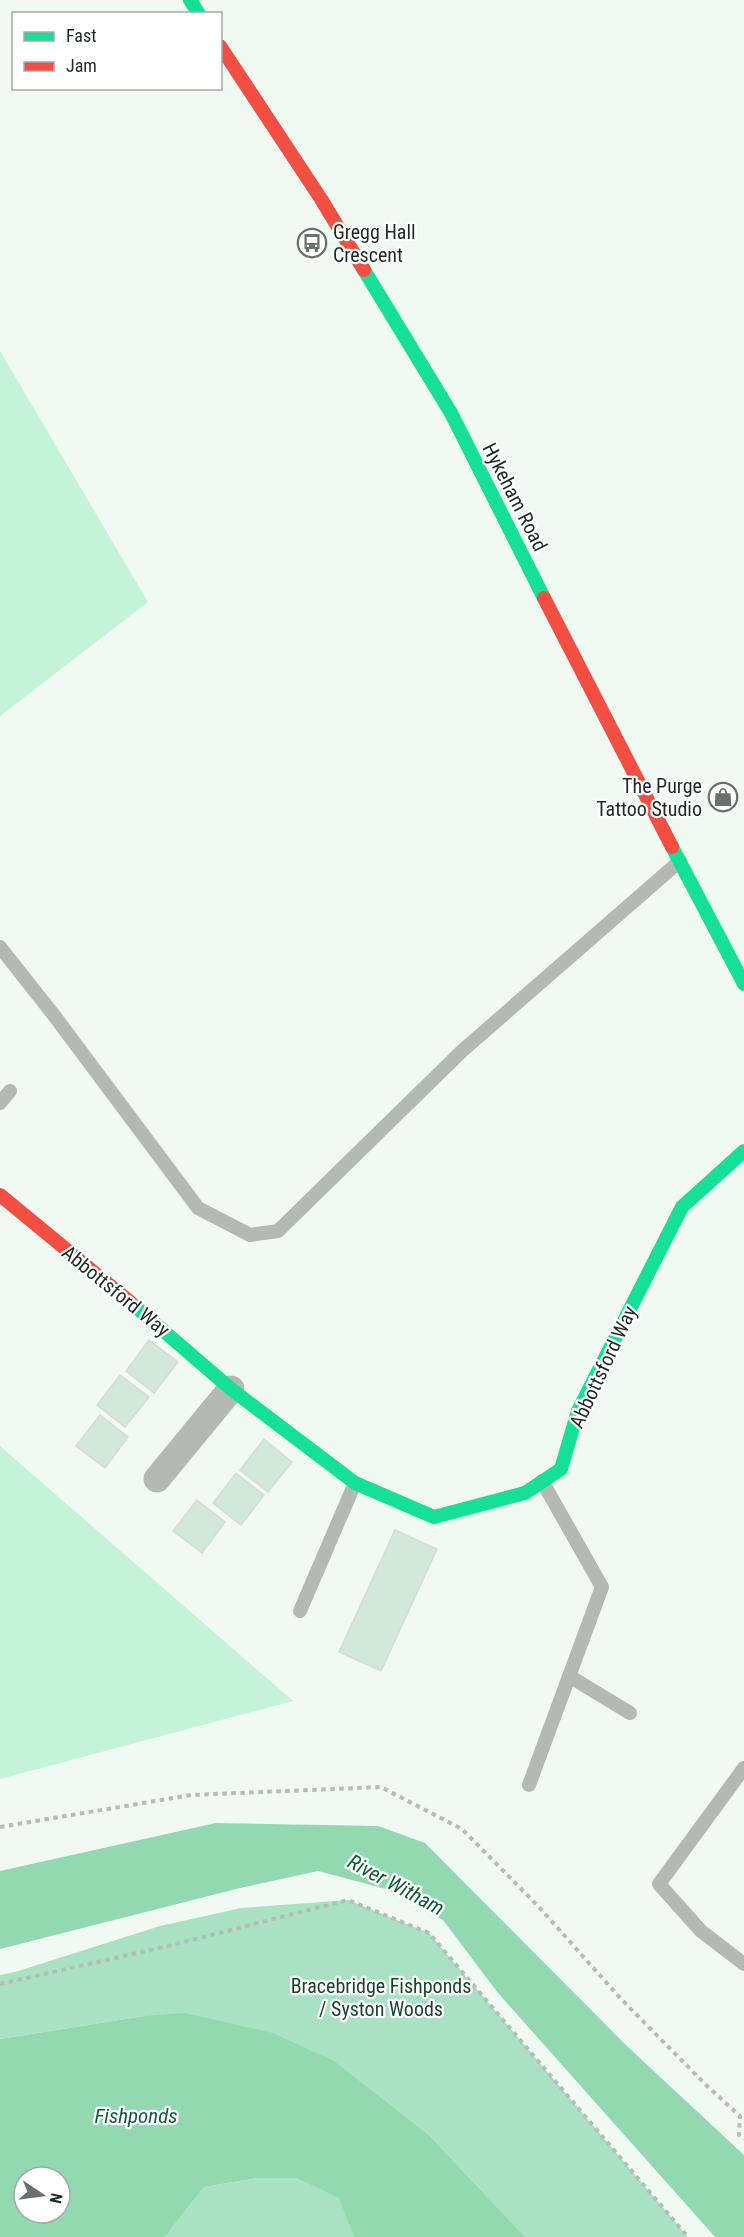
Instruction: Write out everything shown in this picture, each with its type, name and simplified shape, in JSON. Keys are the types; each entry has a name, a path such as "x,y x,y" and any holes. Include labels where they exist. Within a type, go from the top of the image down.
{"street":[{"name":"Hykeham Road","path":"222,49 321,199 451,413 569,649 744,984"},
{"name":"Abbottsford Way","path":"0,1196 169,1334 231,1389 355,1483 434,1517 525,1493 561,1469 578,1411 682,1207 744,1151"},
{"path":"157,1479 231,1389"}],"lane":[{"path":"0,947 198,1208 250,1235 278,1231 462,1051 680,861"},
{"path":"0,1103 10,1091"},
{"path":"529,1785 602,1587 542,1481"},
{"path":"300,1611 355,1483"},
{"path":"569,1676 630,1713"},
{"path":"744,1768 659,1884 701,1932 744,1964"}],"path":[{"path":"0,1827 191,1795 381,1786 462,1829 538,1906 622,2000 740,2116 739,2135 744,2139"},
{"path":"0,1984 164,1947 348,1900 429,1933 688,2237"}],"shaded area":[{"path":"0,351 148,602 0,716"},
{"path":"0,1446 293,1701 0,1779"}],"green space":[{"name":"Bracebridge Fishponds / Syston Woods","path":"348,1900 429,1933 688,2237 525,2237 429,2135 336,2062 144,2016 0,2039 0,1975 160,1926 241,1908"},
{"path":"258,2178 296,2178 340,2198 354,2237 165,2237 204,2187"}],"water":[{"name":"River Witham","path":"216,1823 378,1826 425,1843 629,2048 744,2155 744,2237 715,2237 498,1993 443,1920 386,1889 318,1871 236,1889 0,1949 0,1871"},
{"name":"Fishponds","path":"185,2013 273,2033 336,2062 429,2135 525,2237 354,2237 339,2198 296,2178 258,2178 204,2187 165,2237 0,2237 0,2039 144,2016"}],"building":[{"path":"149,1340 178,1362 154,1393 126,1371"},
{"path":"120,1375 149,1397 125,1427 97,1405"},
{"path":"100,1415 128,1437 105,1468 76,1446"},
{"path":"264,1439 292,1462 268,1492 240,1470"},
{"path":"236,1473 264,1495 241,1525 213,1503"},
{"path":"197,1500 225,1522 202,1553 173,1531"},
{"path":"395,1530 437,1549 381,1671 339,1652"}],"traffic: fast":[{"path":"190,0 198,12"},
{"path":"364,270 451,413 544,598"},
{"path":"672,847 744,984"},
{"path":"130,1302 231,1389 355,1483 434,1517 525,1493 561,1469 578,1411 682,1207 744,1151"}],"traffic: jam":[{"path":"222,49 321,199 364,270"},
{"path":"544,598 672,847"},
{"path":"0,1195 130,1302"}],"place":[{"name":"Gregg Hall Crescent","path":"312,243"},
{"name":"The Purge Tattoo Studio","path":"723,797"}]}
